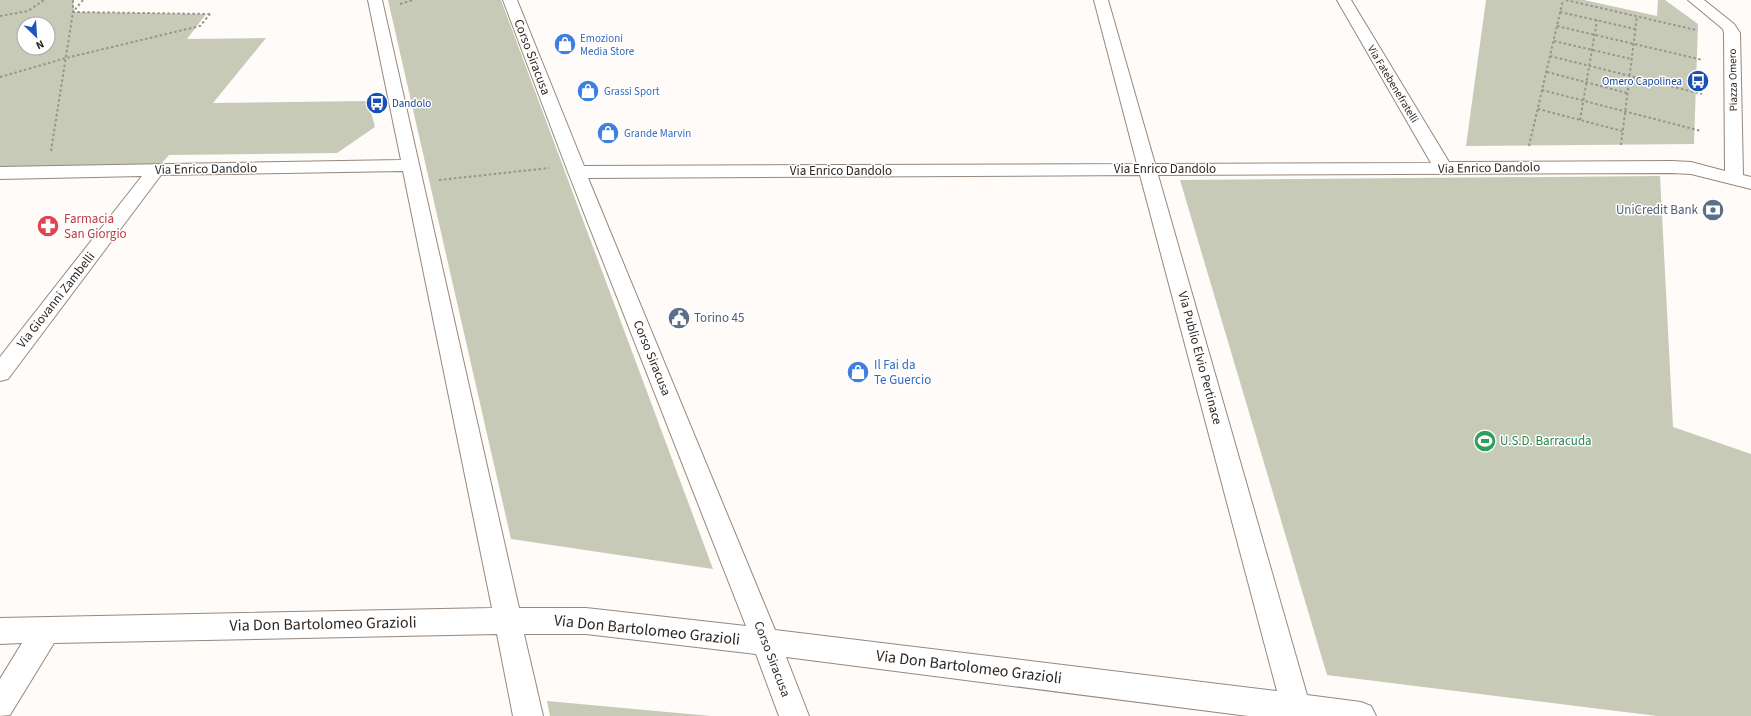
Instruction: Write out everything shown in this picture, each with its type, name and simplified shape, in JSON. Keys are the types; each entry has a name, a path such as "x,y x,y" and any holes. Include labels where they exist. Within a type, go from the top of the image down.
{"street":[{"path":"374,0 413,174 528,716"},
{"name":"Corso Siracusa","path":"510,0 575,167 767,643 794,716"},
{"name":"Via Publio Elvio Pertinace","path":"1101,0 1297,712"},
{"name":"Via Fatebenefratelli","path":"1344,0 1443,168"},
{"name":"Piazza Omero","path":"1695,0 1732,32 1742,180"},
{"name":"Via Enrico Dandolo","path":"575,167 1148,169 1672,167 1691,168 1742,180"},
{"name":"Via Enrico Dandolo","path":"0,173 156,170 413,174"},
{"name":"Via Giovanni Zambelli","path":"0,373 156,170"},
{"name":"Via Don Bartolomeo Grazioli","path":"0,631 508,621 586,621 821,648 1297,712 1361,716"},
{"path":"0,705 47,629"}],"path":[{"path":"0,16 28,11 44,0"},
{"path":"47,173 73,12 73,0"},
{"path":"73,12 83,0"},
{"path":"1529,149 1563,0"},
{"path":"1566,0 1698,30"},
{"path":"0,77 66,58 200,26 210,14 73,12"},
{"path":"1560,12 1635,29"},
{"path":"1620,148 1637,16"},
{"path":"1580,120 1597,20"},
{"path":"1557,26 1703,60"},
{"path":"1554,41 1631,59"},
{"path":"1550,56 1702,94"},
{"path":"1546,72 1627,92"},
{"path":"1542,90 1701,131"},
{"path":"1538,109 1622,131"},
{"path":"413,174 575,167"}],"green space":[{"path":"0,0 73,0 74,12 206,14 187,39 266,38 213,103 368,101 375,127 337,153 169,155 156,170 0,173"},
{"path":"388,0 501,0 713,569 511,539"},
{"path":"1486,0 1584,0 1657,16 1658,0 1665,0 1698,24 1694,144 1466,146"},
{"name":"U.S.D. Barracuda","path":"1660,176 1673,427 1751,454 1751,716 1657,716 1327,675 1180,180"},
{"path":"547,701 711,716 550,716"}],"place":[{"name":"Emozioni Media Store","path":"565,44"},
{"name":"Omero Capolinea","path":"1698,81"},
{"name":"Grassi Sport","path":"588,91"},
{"name":"Dandolo","path":"377,103"},
{"name":"Grande Marvin","path":"608,133"},
{"name":"UniCredit Bank","path":"1713,210"},
{"name":"Farmacia San Giorgio","path":"48,226"},
{"name":"Torino 45","path":"679,318"},
{"name":"Il Fai da Te Guercio","path":"858,372"},
{"name":"U.S.D. Barracuda","path":"1485,441"}]}
